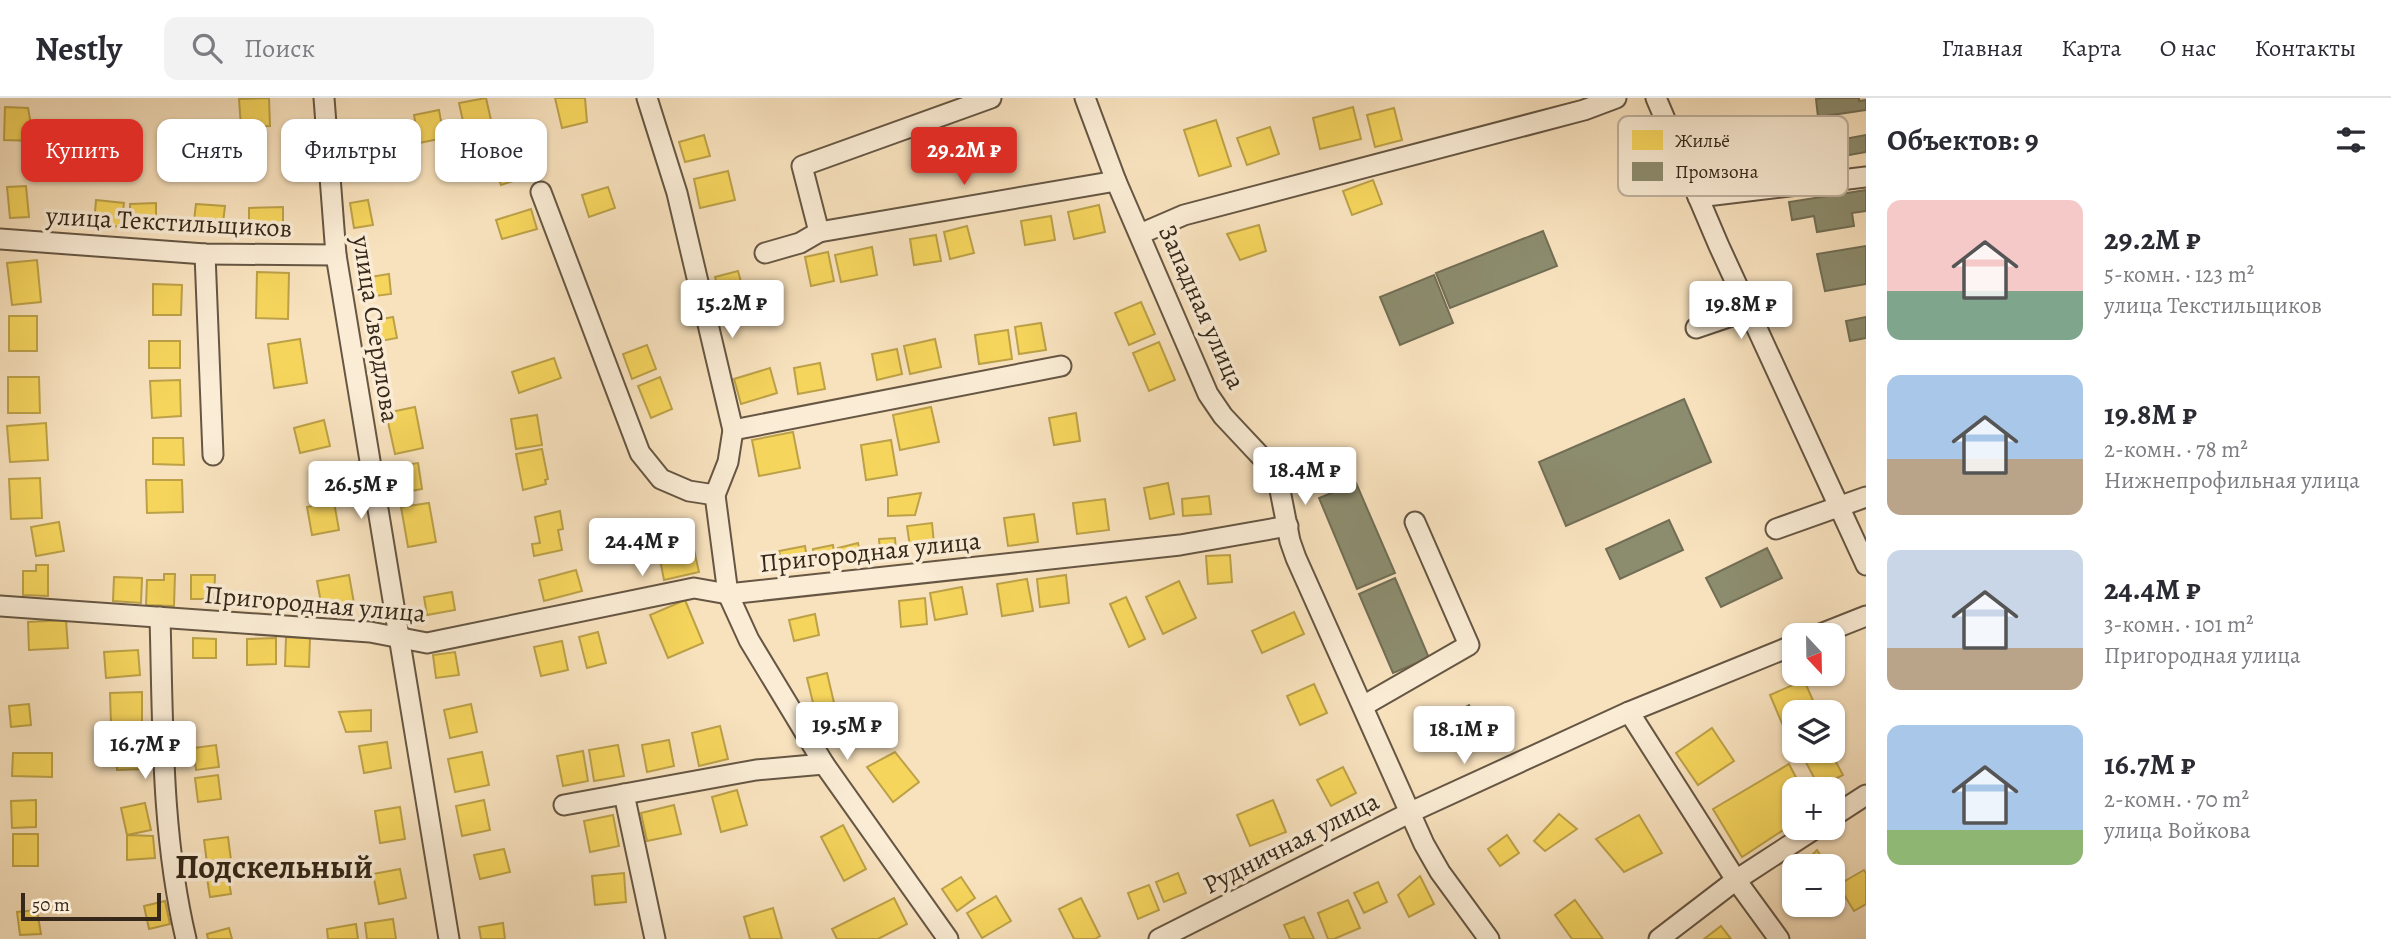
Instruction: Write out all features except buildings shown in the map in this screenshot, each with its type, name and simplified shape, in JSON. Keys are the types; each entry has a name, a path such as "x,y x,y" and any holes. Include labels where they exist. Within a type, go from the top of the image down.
{"street":[{"name":"улица Свердлова","path":"324,98 336,255 449,939"},
{"path":"647,98 677,193 733,430 729,462 715,495 728,594 749,640 824,764 948,939"},
{"path":"819,232 802,166 991,98"},
{"name":"Западная улица","path":"1085,98 1116,181 1208,394 1223,416 1268,464 1279,485 1296,558 1424,844 1440,872 1489,939"},
{"path":"1140,234 1184,215 1584,110 1616,98"},
{"path":"1656,98 1664,116"},
{"path":"1848,179 1866,177"},
{"path":"765,253 800,243 819,232 1116,181"},
{"path":"541,192 640,453 661,479 689,491 715,495"},
{"path":"1706,196 1698,197 1866,565"},
{"name":"улица Текстильщиков","path":"0,239 205,254 336,255"},
{"path":"205,254 213,455"},
{"path":"1696,328 1749,310"},
{"path":"733,430 1061,366"},
{"path":"1776,529 1866,497"},
{"path":"1363,706 1469,645 1415,522"},
{"name":"Пригородная улица","path":"0,606 370,632 427,643 694,588 728,594 1180,545 1288,526"},
{"path":"1845,624 1866,616"},
{"path":"160,617 165,784 177,901 186,939"},
{"name":"Рудничная улица","path":"1159,939 1411,812 1629,712 1782,650"},
{"path":"1629,712 1736,880 1779,939"},
{"path":"564,805 756,770 824,764"},
{"path":"624,794 654,939"},
{"path":"1845,809 1866,795"},
{"path":"1659,939 1736,880 1798,840"}],"district":[{"name":"Подскельный","path":"274,866"}]}
